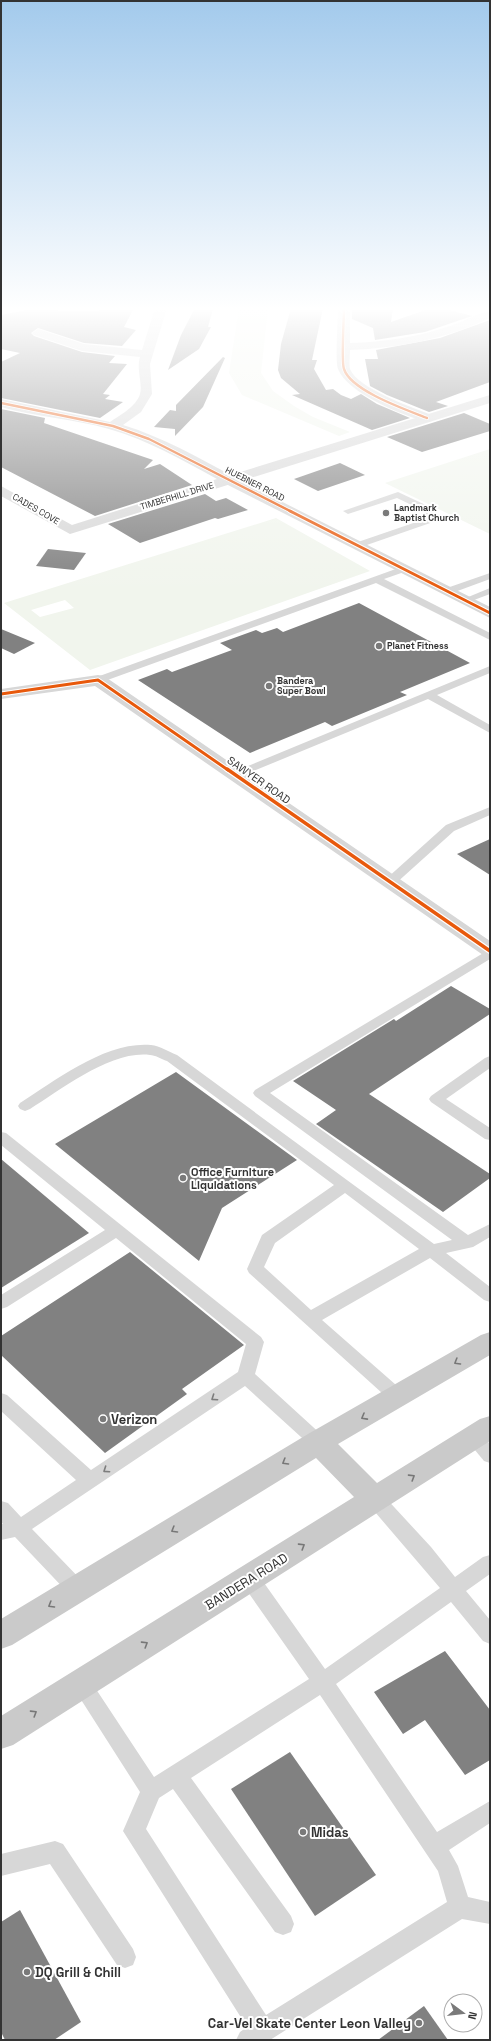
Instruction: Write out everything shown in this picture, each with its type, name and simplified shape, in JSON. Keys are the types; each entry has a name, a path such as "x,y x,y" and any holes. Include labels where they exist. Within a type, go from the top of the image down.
{"main road":[{"path":"1,1635 78,1590 318,1442 398,1398 490,1342"},
{"name":"BANDERA ROAD","path":"1,1734 376,1500 485,1440"},
{"path":"318,1442 376,1500"}],"street":[{"name":"HUEBNER ROAD","path":"2,403 114,426 149,439 490,613"},
{"path":"114,426 136,409 141,403"},
{"path":"397,403 427,418"},
{"name":"TIMBERHILL DRIVE","path":"70,530 476,403"},
{"name":"CADES COVE","path":"1,490 70,530"},
{"path":"1,694 98,680"},
{"name":"SAWYER ROAD","path":"98,680 490,952"}],"lane":[{"path":"348,512 398,495 426,509 433,519 358,545"},
{"path":"98,680 404,569"},
{"path":"448,591 490,576"},
{"path":"376,579 490,637"},
{"path":"466,600 490,591"},
{"path":"235,775 490,669"},
{"path":"429,695 490,730"},
{"path":"390,882 450,828 490,811"},
{"path":"467,1243 260,1093 490,952"},
{"path":"25,1106 98,1062 130,1050 152,1050 172,1058 431,1250 490,1296"},
{"path":"490,1061 436,1099 490,1135"},
{"path":"1,1137 255,1342 246,1376 90,1481 10,1530"},
{"path":"344,1185 268,1239 255,1269 398,1398"},
{"path":"1,1303 117,1230"},
{"path":"310,1319 431,1250 467,1243 490,1230"},
{"path":"246,1376 318,1442"},
{"path":"1,1400 90,1481"},
{"path":"376,1500 424,1553 490,1635"},
{"path":"1,1509 10,1530 78,1590"},
{"path":"490,1563 323,1682 151,1791 134,1830 255,2035 460,1907 490,1913"},
{"path":"250,1579 323,1682 447,1866 460,1907"},
{"path":"81,1684 151,1791"},
{"path":"176,1775 283,1924"},
{"path":"434,1847 490,1810"},
{"path":"1,1865 55,1852 125,1957"}],"shaded area":[{"path":"262,403 290,403 313,417 350,432 339,436"},
{"path":"490,449 490,534 385,483"},
{"path":"276,518 370,571 90,670 4,603","holes":["65,600 74,608 40,617 31,610"]}],"building":[{"path":"27,403 121,403 100,418"},
{"path":"178,403 205,403 203,407 175,436 175,429 154,427 170,410 176,411 176,405"},
{"path":"311,403 376,403 410,418 372,430"},
{"path":"407,403 440,403 448,406 429,412"},
{"path":"1,409 45,418 44,423 153,460 144,469 160,464 192,485 95,516 1,467"},
{"path":"464,413 490,424 490,431 422,452 387,437"},
{"path":"340,463 365,475 318,491 294,479"},
{"path":"205,494 216,501 226,498 248,510 218,519 215,518 140,543 108,524"},
{"path":"48,549 86,553 74,570 36,566"},
{"name":"Bandera Super Bowl","path":"359,603 470,663 400,692 407,695 332,726 325,722 250,753 138,680 167,669 172,672 232,650 220,643 256,630 262,633 277,628 283,632"},
{"path":"1,629 35,643 14,654 1,648"},
{"path":"490,839 490,875 457,854"},
{"path":"451,986 490,1009 490,1014 369,1094 490,1174 490,1178 443,1212 316,1124 336,1110 293,1081 394,1019 396,1021"},
{"name":"Office Furniture Liquidations","path":"176,1072 297,1160 222,1208 199,1261 55,1144"},
{"path":"1,1159 89,1233 1,1288"},
{"path":"130,1252 244,1345 182,1389 187,1394 105,1453 1,1355 1,1336"},
{"path":"445,1651 490,1710 490,1760 465,1775 425,1720 403,1734 374,1692"},
{"name":"Midas","path":"290,1752 376,1875 315,1916 231,1789"},
{"name":"DQ Grill & Chill","path":"20,1910 81,2022 54,2040 5,2040 1,2032 1,1922"},
{"name":"Car-Vel Skate Center Leon Valley","path":"424,2006 448,2040 378,2040"}],"cycle path":[{"path":"2,403 113,426 149,439 490,613"},
{"path":"391,403 427,418"},
{"path":"1,694 98,680 490,951"}],"place":[{"name":"Landmark Baptist Church","path":"386,513"},
{"name":"Planet Fitness","path":"379,646"},
{"name":"Bandera Super Bowl","path":"269,686"},
{"name":"Office Furniture Liquidations","path":"183,1178"},
{"name":"Verizon","path":"103,1419"},
{"name":"Midas","path":"303,1832"},
{"name":"DQ Grill & Chill","path":"27,1972"},
{"name":"Car-Vel Skate Center Leon Valley","path":"419,2023"}]}
